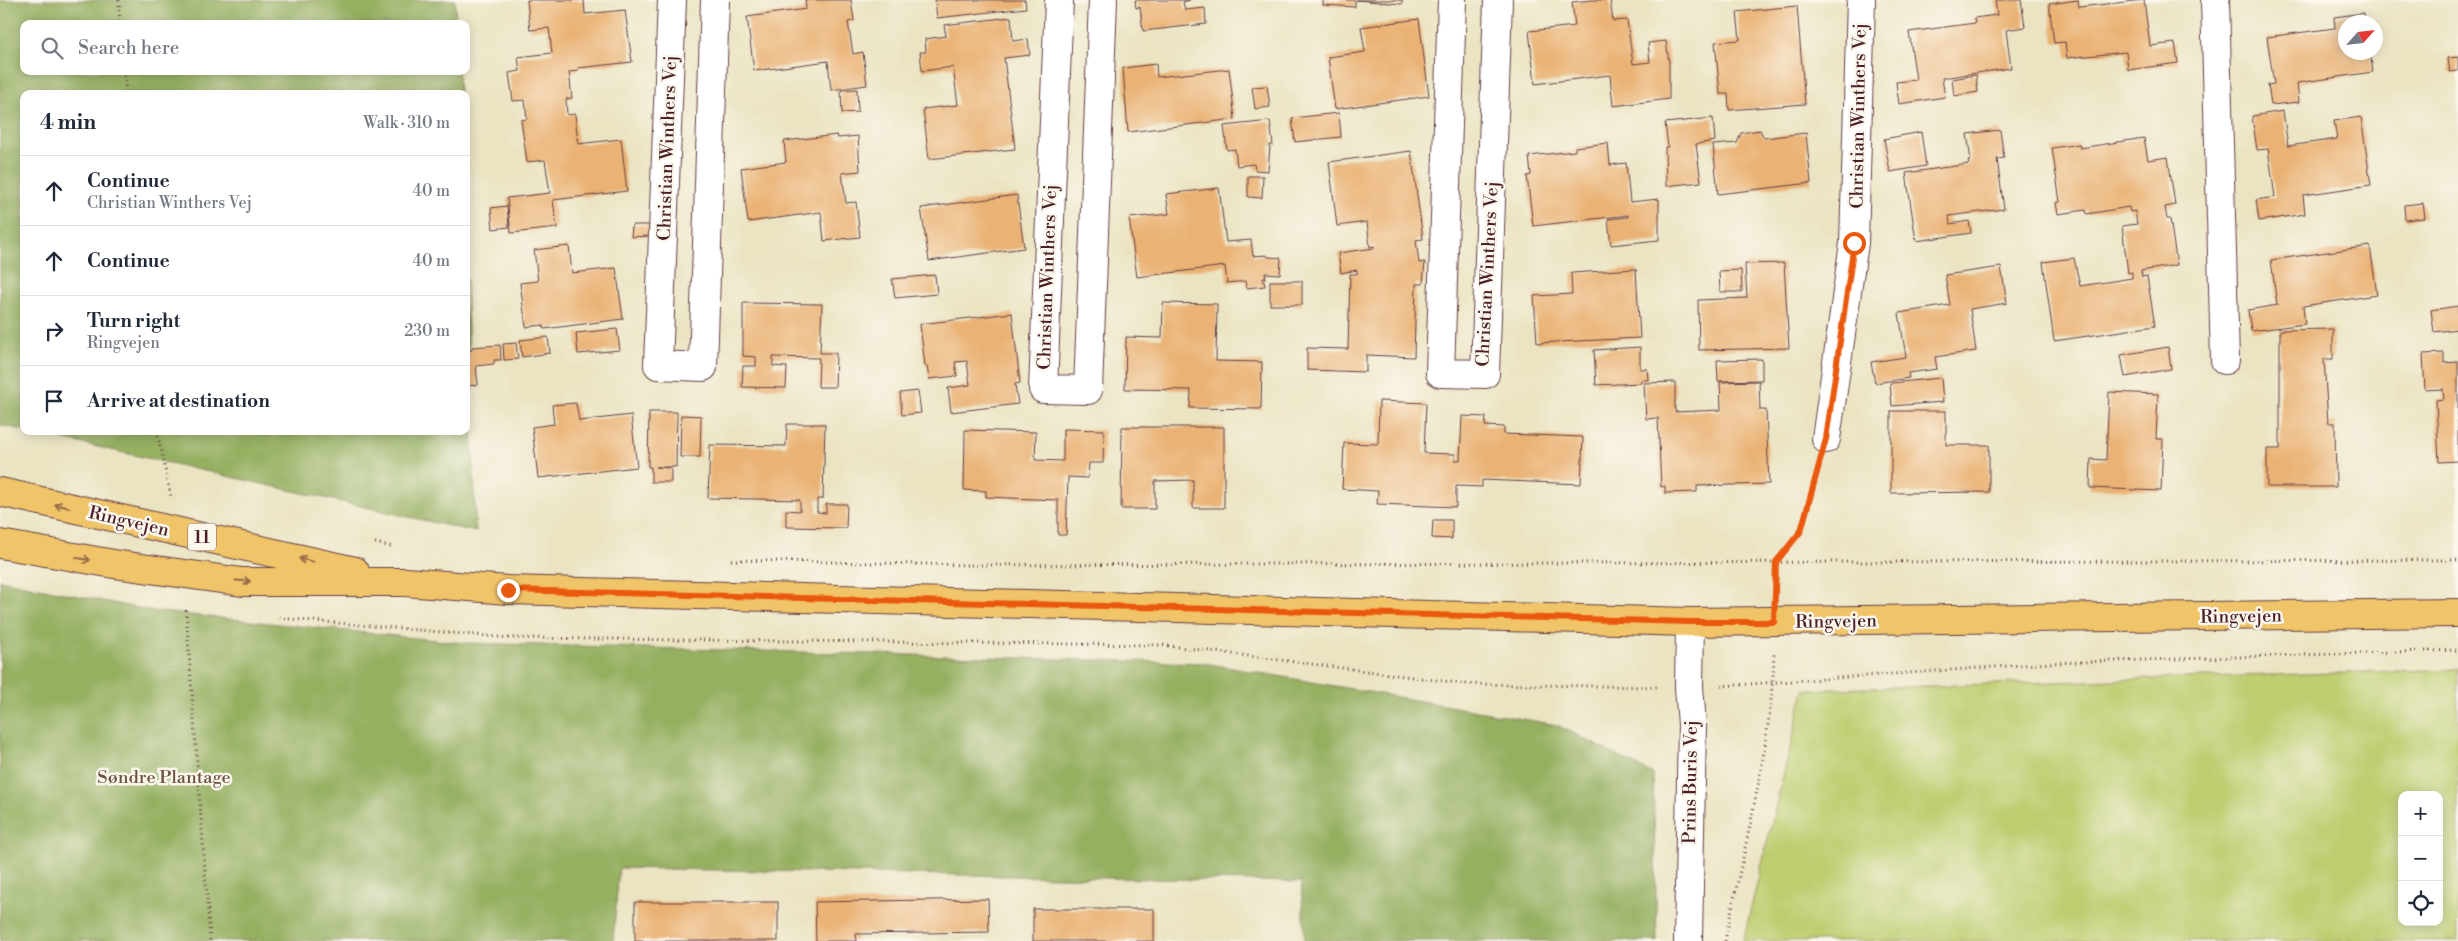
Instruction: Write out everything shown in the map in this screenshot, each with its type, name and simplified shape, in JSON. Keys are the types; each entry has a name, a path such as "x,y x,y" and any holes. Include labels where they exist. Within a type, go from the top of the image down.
{"main road":[{"name":"Ringvejen","path":"0,492 405,582"},
{"name":"Ringvejen","path":"0,544 114,564 242,582 405,582 508,590 1690,622 2458,613"}],"street":[{"name":"Christian Winthers Vej","path":"672,0 658,365 703,367 715,0"},
{"name":"Christian Winthers Vej","path":"1059,0 1043,389 1088,390 1103,0"},
{"name":"Christian Winthers Vej","path":"1452,0 1440,373 1476,374 1485,374 1498,0"},
{"name":"Christian Winthers Vej","path":"1826,439 1854,243 1860,0"},
{"path":"2215,0 2225,360"},
{"name":"Prins Buris Vej","path":"1688,941 1692,724 1689,687 1690,622"}],"path":[{"path":"119,0 120,20"},
{"path":"124,75 126,90"},
{"path":"158,435 172,502"},
{"path":"1725,941 1761,768 1773,684 1776,562 1801,531 1826,439"},
{"path":"372,542 401,548"},
{"path":"729,560 969,565 2458,560"},
{"path":"176,608 196,610"},
{"path":"186,610 210,941"},
{"path":"275,617 510,638 1163,645 1467,684 1689,687 1773,684 2051,663 2458,650"}],"green space":[{"path":"0,0 455,0 456,20 20,20 20,75 458,75 459,90 20,90 20,429 0,425"},
{"path":"470,380 476,532 45,435 470,435"},
{"name":"Søndre Plantage","path":"0,580 152,611 465,643 1204,663 1557,725 1653,774 1657,941 1305,941 1301,882 619,868 613,941 0,941"},
{"path":"2458,669 2458,941 1743,941 1804,690"}],"building":[{"path":"527,0 584,0 585,14 625,10 632,62 578,68 578,71 569,72 572,98 566,99 567,115 575,114 578,144 621,139 627,191 553,200 557,228 511,233 507,198 550,193 545,160 527,162 521,120 527,119 525,100 513,101 509,73 520,71 518,57 552,53 549,28 530,30"},
{"path":"805,0 851,0 854,21 848,22 853,54 863,52 867,85 831,90 828,61 754,71 747,17 806,9"},
{"path":"935,0 1025,0 1026,8 937,18"},
{"path":"1135,0 1190,0 1183,2 1185,10 1205,8 1206,24 1143,31 1140,7 1136,8"},
{"path":"1323,0 1355,0 1355,7 1323,5"},
{"path":"1356,0 1402,0 1402,4"},
{"path":"1610,0 1613,21 1627,20 1633,64 1650,62 1648,43 1666,41 1669,62 1669,99 1613,106 1610,75 1535,84 1529,31 1575,26 1572,2"},
{"path":"1995,0 2021,0 2025,27 2006,30 2011,68 1942,78 1945,97 1899,104 1896,82 1916,80 1909,32 1975,23 1974,18 1997,15"},
{"path":"2078,0 2079,7 2144,0 2150,46 2175,43 2178,63 2128,70 2126,52 2067,58 2065,42 2054,43 2049,4"},
{"path":"1797,6 1805,104 1729,110 1728,94 1720,94 1715,42 1740,40 1737,12"},
{"path":"2338,16 2338,60 2371,60 2373,72 2297,83 2299,102 2271,105 2268,85 2274,84 2267,37 2335,28 2334,17"},
{"path":"1011,17 1013,41 1028,39 1030,55 1004,58 1015,149 929,159 923,109 958,105 953,67 922,71 920,52 926,52 925,39 946,36 944,25"},
{"path":"1419,19 1429,96 1335,109 1328,57 1365,52 1361,27"},
{"path":"2458,57 2458,71 2450,72 2448,58"},
{"path":"1156,64 1157,77 1229,69 1235,119 1128,132 1123,68"},
{"path":"1976,75 1978,92 1954,96 1952,79"},
{"path":"1267,86 1270,107 1255,109 1252,87"},
{"path":"857,89 858,112 842,113 841,90"},
{"path":"2283,111 2288,146 2337,139 2334,121 2361,117 2371,185 2303,195 2305,214 2259,221 2256,200 2275,197 2268,149 2257,150 2252,116"},
{"path":"1339,113 1341,137 1295,142 1292,118"},
{"path":"1713,118 1715,141 1696,144 1701,182 1666,186 1665,147 1668,147 1665,123"},
{"path":"1270,121 1273,145 1270,145 1268,171 1255,170 1254,164 1237,166 1235,149 1227,150 1224,126"},
{"path":"1760,130 1764,138 1806,133 1811,183 1718,194 1713,145 1737,143 1741,133"},
{"path":"2000,130 2004,158 1997,159 2004,209 1949,216 1950,224 1969,221 1971,233 1916,241 1906,173 1969,164 1968,161 1971,160 1967,134"},
{"path":"1921,132 1926,166 1890,172 1884,139"},
{"path":"837,135 838,138 858,136 860,171 842,173 846,203 856,202 860,237 824,241 821,212 748,222 741,168 786,162 784,141"},
{"path":"2144,138 2148,160 2168,157 2175,205 2165,207 2167,219 2170,219 2177,265 2141,271 2142,277 2147,276 2155,326 2054,341 2043,262 2074,258 2080,286 2132,278 2132,272 2128,273 2122,226 2137,224 2135,211 2130,212 2129,207 2087,214 2086,210 2058,214 2056,203 2060,202 2052,148 2079,144 2080,148"},
{"path":"1608,143 1610,165 1626,163 1630,202 1659,199 1659,240 1611,245 1608,219 1628,217 1628,215 1533,226 1527,176 1531,175 1529,156 1575,151 1575,147"},
{"path":"1411,151 1423,239 1416,240 1419,263 1425,262 1423,284 1416,284 1414,357 1366,355 1366,372 1307,370 1307,348 1348,349 1350,274 1357,274 1357,270 1341,273 1338,253 1375,248 1374,246 1370,247 1367,222 1337,226 1329,162"},
{"path":"1248,176 1263,176 1262,198 1248,197"},
{"path":"1219,188 1226,242 1251,240 1253,256 1267,255 1268,257 1281,258 1280,274 1265,273 1266,278 1263,278 1265,286 1247,288 1246,281 1227,283 1225,266 1137,277 1129,218 1169,214 1166,194"},
{"path":"1017,195 1024,248 929,261 921,208"},
{"path":"2423,203 2425,218 2405,220 2404,205"},
{"path":"507,206 509,227 493,229 491,208"},
{"path":"632,225 649,225 649,236 631,237"},
{"path":"569,246 572,273 616,268 623,319 544,329 543,325 526,327 520,283 538,281 534,250"},
{"path":"2370,246 2377,295 2303,306 2305,324 2251,331 2248,310 2277,305 2271,260"},
{"path":"1784,263 1789,348 1699,350 1698,300 1747,298 1745,264"},
{"path":"2001,267 2007,303 1970,309 1976,351 1935,357 1937,369 1908,373 1909,378 1875,383 1871,362 1906,357 1899,313 1950,305 1945,275"},
{"path":"1636,269 1640,338 1537,343 1534,296 1572,294 1571,273"},
{"path":"1741,270 1742,292 1720,292 1719,271"},
{"path":"935,275 937,294 895,298 892,279"},
{"path":"1270,281 1302,281 1302,305 1270,305"},
{"path":"743,303 822,304 820,353 836,353 835,387 818,387 819,358 773,357 773,366 787,367 786,388 742,387 743,366 756,366 756,357 743,356"},
{"path":"1163,303 1217,304 1216,361 1262,362 1261,409 1190,408 1191,390 1125,389 1126,337 1162,338"},
{"path":"2458,306 2458,329 2434,332 2431,310"},
{"path":"1012,313 1020,383 1015,384 1018,404 951,412 948,388 970,385 967,361 955,362 957,376 929,379 927,366 925,366 920,324"},
{"path":"617,329 620,350 578,354 576,333"},
{"path":"2333,329 2333,359 2324,359 2328,423 2335,423 2336,487 2267,487 2267,449 2280,449 2280,330"},
{"path":"548,337 550,353 522,357 520,340"},
{"path":"516,343 518,359 504,360 503,344"},
{"path":"500,345 501,360 494,360 494,364 476,366 478,385 470,386 470,350 472,350 472,347"},
{"path":"1640,347 1640,369 1647,369 1648,380 1641,380 1641,383 1596,385 1594,350"},
{"path":"2168,347 2171,369 2125,377 2121,355"},
{"path":"2444,353 2444,363 2458,362 2458,461 2439,462 2436,400 2444,399 2443,389 2425,390 2423,354"},
{"path":"1762,359 1762,380 1718,381 1717,360"},
{"path":"1941,378 1943,402 1892,406 1890,383"},
{"path":"1759,381 1760,410 1766,410 1769,484 1697,486 1697,492 1665,493 1665,486 1661,487 1658,418 1646,419 1644,383 1675,382 1675,412 1721,410 1720,382"},
{"path":"918,391 921,413 902,415 900,393"},
{"path":"2109,392 2158,394 2156,439 2163,439 2161,491 2090,488 2091,459 2106,460"},
{"path":"1379,401 1426,403 1424,453 1455,454 1455,460 1460,460 1462,416 1486,417 1485,426 1504,427 1504,434 1583,437 1581,484 1482,480 1482,487 1456,486 1456,507 1377,504 1378,491 1342,489 1344,443 1378,444"},
{"path":"576,403 579,421 631,415 637,467 538,478 532,427 554,424 552,405"},
{"path":"1891,411 1946,411 1946,445 1989,445 1989,492 1891,493"},
{"path":"649,412 677,412 676,467 656,467 671,468 671,482 651,482 651,467 648,467"},
{"path":"681,415 701,416 700,457 680,457"},
{"path":"787,424 825,424 823,499 817,499 817,512 826,513 826,504 847,504 846,528 786,527 786,510 800,511 800,500 708,498 710,445 786,446"},
{"path":"1122,427 1224,427 1224,508 1193,508 1193,480 1155,481 1155,509 1121,509"},
{"path":"1063,429 1104,430 1103,463 1089,463 1088,478 1068,477 1066,535 1058,535 1058,500 986,497 986,491 964,490 965,430 1036,432 1035,460 1063,461"},
{"path":"1433,520 1452,520 1452,539 1432,538"},
{"path":"988,899 989,932 856,934 857,941 816,941 815,902"},
{"path":"635,902 778,902 778,941 635,941"},
{"path":"1033,909 1154,909 1154,941 1033,941"}],"route":[{"path":"508,590 1690,622 1774,622 1776,562 1801,531 1826,439 1854,243"}]}
